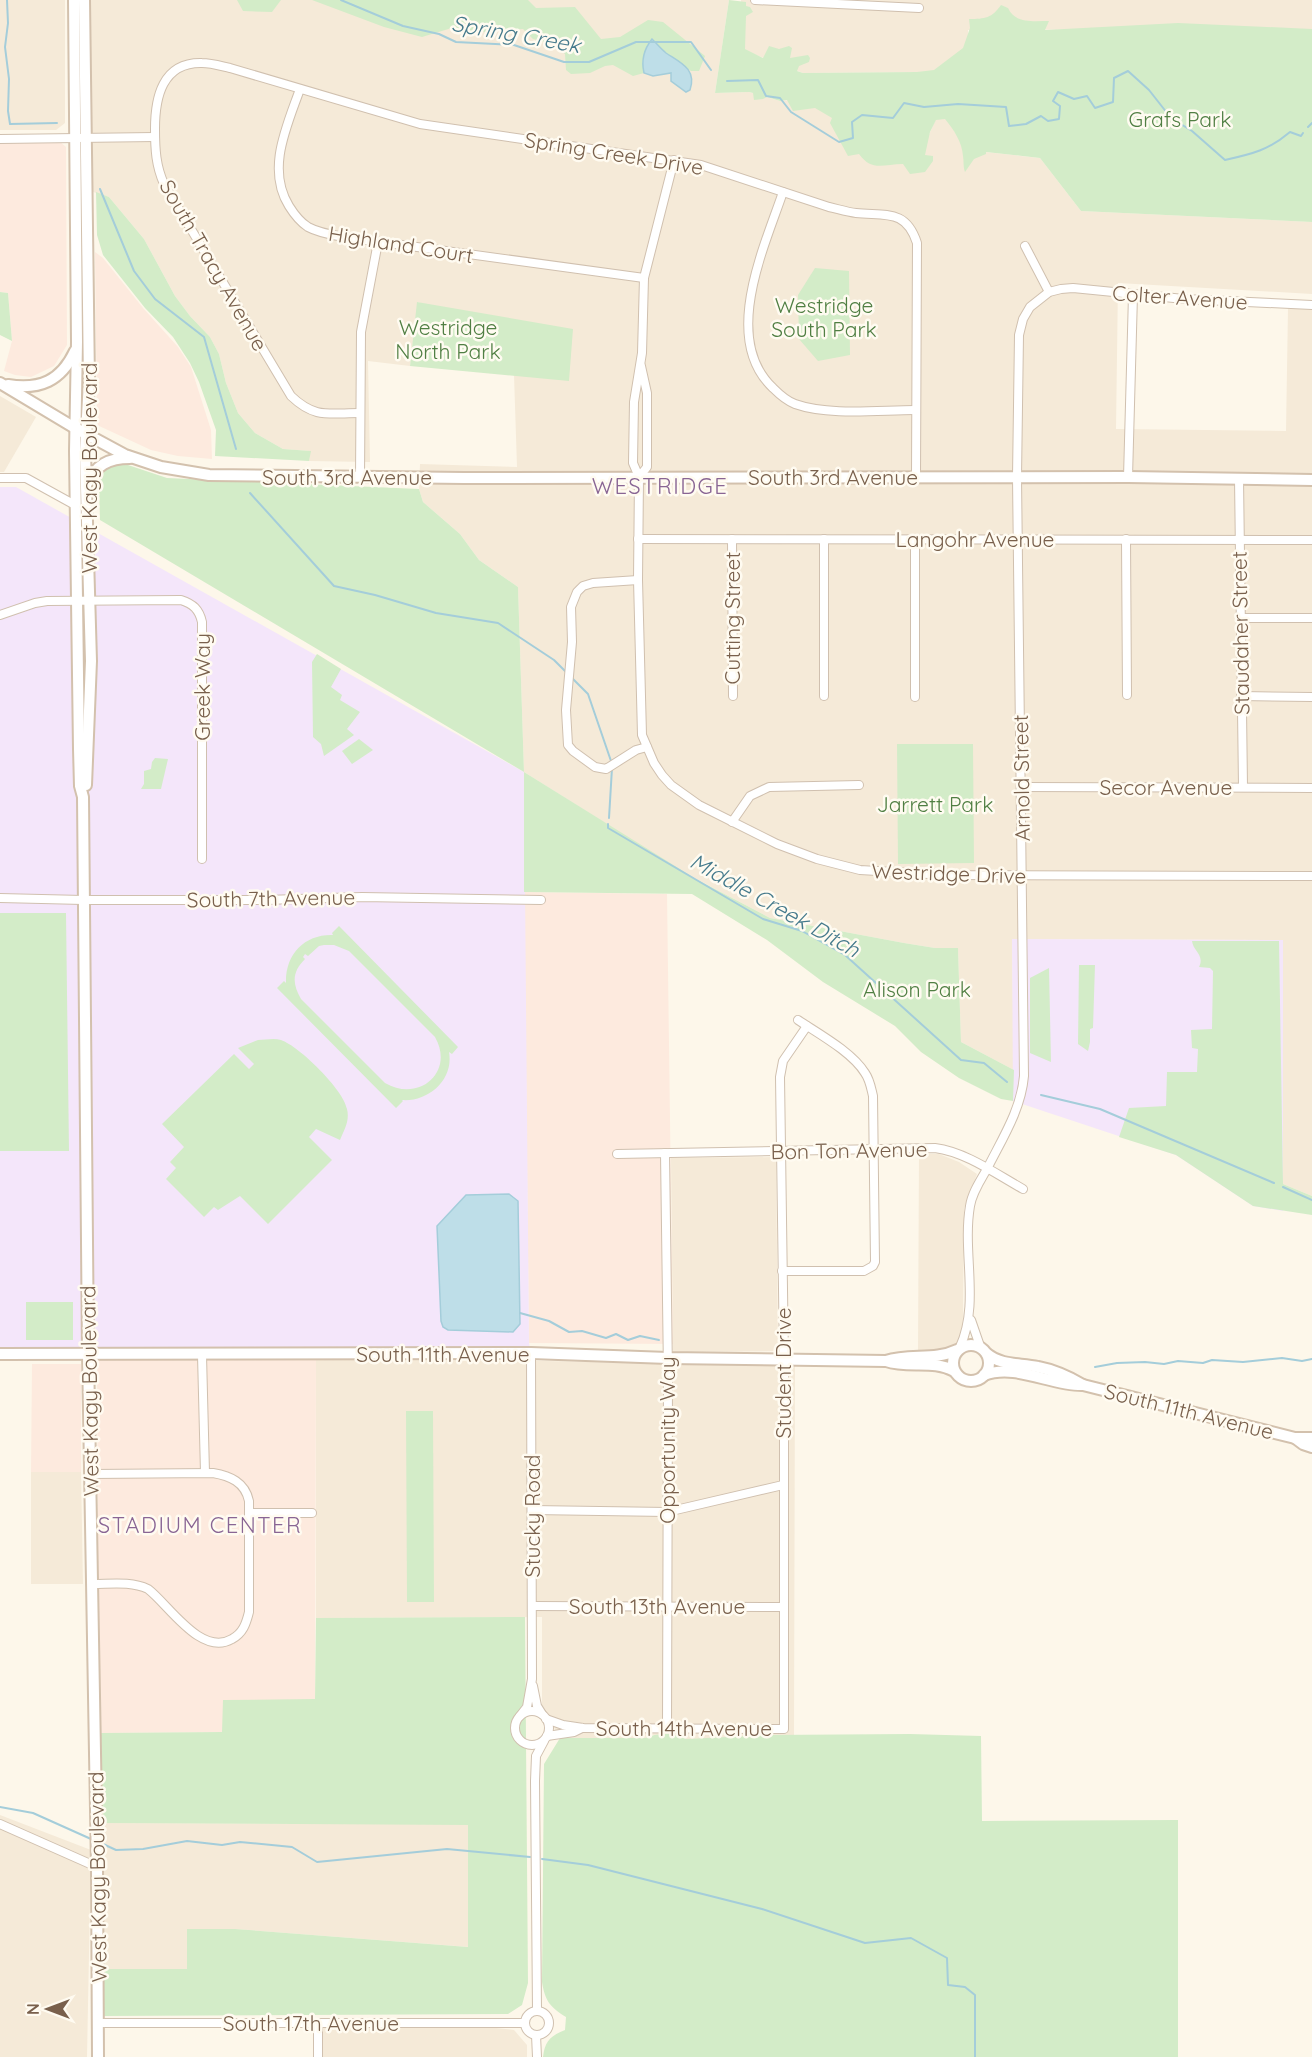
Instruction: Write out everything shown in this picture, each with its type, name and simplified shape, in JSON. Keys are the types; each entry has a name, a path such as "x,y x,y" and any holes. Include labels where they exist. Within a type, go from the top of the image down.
{"main road":[{"name":"West Kagy Boulevard","path":"74,0 75,505 78,748 80,786 83,797 82,900 98,2057"},
{"name":"West Kagy Boulevard","path":"83,797 86,787 90,709 90,600 86,485 89,381 84,0"},
{"path":"1,383 32,387 51,380 70,362 76,348"},
{"name":"South 3rd Avenue","path":"1,383 75,428 131,458 177,470 208,475 1128,477 1312,480"},
{"path":"86,485 92,474 103,463 131,458"},
{"path":"970,1344 983,1350 989,1363 984,1375 977,1380 967,1381 959,1377 954,1371 953,1358 958,1349 970,1344"},
{"name":"South 11th Avenue","path":"886,1361 899,1357 943,1356 958,1349"},
{"name":"South 11th Avenue","path":"983,1350 1000,1361 1037,1367 1067,1376 1083,1385"},
{"name":"South 11th Avenue","path":"0,1354 531,1353 668,1358 886,1361 899,1365 942,1365 954,1371"},
{"name":"South 11th Avenue","path":"984,1375 994,1371 1008,1371 1068,1385 1083,1385 1295,1438 1312,1438"},
{"name":"South 11th Avenue","path":"1295,1438 1312,1447"}],"street":[{"path":"755,0 919,8"},
{"name":"Spring Creek Drive","path":"155,137 155,109 161,86 174,72 191,64 209,63 420,124 701,165 849,212 891,215 900,218 909,226 917,243 916,477"},
{"name":"Highland Court","path":"300,89 285,129 279,157 279,179 285,199 303,223 316,230 344,237 644,278"},
{"path":"0,139 155,137"},
{"name":"South Tracy Avenue","path":"155,137 157,165 164,184 291,396 308,410 321,413 360,413"},
{"name":"Westridge Drive","path":"674,160 644,278 640,364 634,402 633,463 639,477 640,719 642,735 654,763 671,785 699,805 777,844 817,859 860,870 924,875 1312,876"},
{"path":"783,192 761,256 750,298 751,350 756,366 765,381 794,403 810,407 843,410 915,410"},
{"path":"360,477 361,332 378,242"},
{"path":"1025,246 1049,292"},
{"name":"Colter Avenue","path":"1049,292 1073,288 1133,295 1312,306"},
{"name":"Arnold Street","path":"958,1349 966,1334 969,1315 969,1208 1017,1110 1023,1086 1017,477 1019,335 1023,319 1030,307 1049,292"},
{"path":"1128,477 1133,295"},
{"name":"Westridge Drive","path":"639,477 647,467 647,393 640,364"},
{"path":"0,478 26,478 75,505"},
{"name":"Staudaher Street","path":"1239,478 1243,788"},
{"name":"Langohr Avenue","path":"638,539 1312,540"},
{"path":"915,539 915,697"},
{"path":"1126,539 1127,695"},
{"name":"Cutting Street","path":"732,540 733,696"},
{"path":"824,540 824,696"},
{"path":"638,580 593,583 577,592 571,607 572,642 566,710 568,745 595,767 606,768 636,750 647,747"},
{"name":"Greek Way","path":"0,615 35,603 77,600 181,600 193,605 198,611 202,622 202,859"},
{"path":"1241,618 1312,618"},
{"path":"1241,696 1312,697"},
{"path":"732,822 750,796 769,788 859,785"},
{"name":"Secor Avenue","path":"1021,787 1312,788"},
{"name":"South 7th Avenue","path":"0,898 265,900 362,897 542,900"},
{"path":"783,1271 864,1271 873,1266 875,1262 873,1096 867,1075 854,1059 798,1020"},
{"name":"Student Drive","path":"784,1729 781,1068 788,1053 807,1026"},
{"name":"Bon Ton Avenue","path":"617,1154 946,1149 1023,1189"},
{"name":"Opportunity Way","path":"665,1153 668,1358 668,1728"},
{"name":"Arnold Street","path":"969,1315 983,1350"},
{"name":"Stucky Road","path":"520,1716 527,1707 531,1679 531,1353"},
{"path":"202,1355 205,1473"},
{"path":"91,1474 205,1473 226,1475 238,1482 246,1491 249,1513 249,1612 244,1628 238,1634 226,1642 211,1642 197,1636 154,1594 140,1585 93,1584"},
{"path":"531,1510 667,1512 783,1485"},
{"path":"249,1513 312,1513"},
{"name":"South 13th Avenue","path":"532,1606 783,1607"},
{"name":"Stucky Road","path":"531,1679 537,1706 544,1717"},
{"path":"535,1781 528,1748 515,1733 515,1724 520,1716 532,1711 544,1717 549,1728 536,1756 537,2011"},
{"name":"South 14th Avenue","path":"544,1717 563,1725 583,1728 784,1729"},
{"name":"South 14th Avenue","path":"546,1738 583,1728"},
{"path":"523,1743 532,1746 546,1738"},
{"path":"0,1824 97,1867"},
{"path":"537,2011 545,2014 549,2021 547,2030 537,2036 529,2032 524,2023 528,2015 537,2011"},
{"name":"South 17th Avenue","path":"98,2023 524,2023"},
{"path":"318,2023 318,2057"},
{"path":"537,2036 537,2057"}],"shaded area":[{"path":"0,0 65,0 65,123 56,130 0,130"},
{"path":"89,0 729,0 715,93 749,92 780,101 802,99 923,148 936,119 946,117 966,150 1040,158 1081,211 1312,222 1312,294 1118,283 1116,429 1286,431 1288,308 1312,309 1312,1196 1283,1184 1283,940 1012,939 1014,1070 961,1042 958,948 935,948 770,918 683,872 524,772 518,587 479,560 460,534 423,502 419,489 420,464 517,467 514,375 568,380 418,302 410,366 368,361 370,462 309,461 310,451 283,449 255,433 238,413 226,383 219,354 210,337 175,296 144,239 109,197 90,191"},
{"path":"741,0 1312,0 1312,29 968,30 968,52 935,72 803,73 743,50"},
{"path":"0,142 60,142 66,147 67,345 54,366 31,377 4,371 12,341 8,293 0,292"},
{"path":"95,252 103,258 178,347 191,367 211,430 212,459 178,456 151,450 97,425"},
{"path":"0,396 36,417 4,472 0,472"},
{"path":"0,487 16,487 524,772 529,1343 531,1353 0,1353"},
{"path":"524,892 667,894 673,1344 529,1343"},
{"path":"1012,939 1283,940 1283,1211 1253,1206 1176,1155 1013,1101"},
{"path":"919,1154 939,1154 959,1162 977,1174 964,1209 961,1338 952,1348 941,1352 918,1352"},
{"path":"776,1157 778,1351 673,1352 671,1158"},
{"path":"316,1359 795,1366 794,1735 685,1739 680,1735 653,1735 645,1738 560,1738 542,1707 542,1617 316,1618"},
{"name":"STADIUM CENTER","path":"316,1359 315,1700 223,1700 223,1732 99,1733 97,1360"},
{"path":"32,1364 81,1364 81,1472 31,1472"},
{"path":"31,1472 81,1472 83,1584 31,1584"},
{"path":"0,1815 91,1850 87,2057 0,2057"},
{"path":"100,1823 468,1824 469,1947 235,1929 187,1930 187,1969 101,1969"},
{"path":"487,2027 514,2030 527,2045 527,2057 314,2057 314,2028"}],"green space":[{"path":"237,0 281,0 272,12 243,11"},
{"path":"312,0 528,0 536,8 575,7 601,39 620,37 648,20 663,22 705,56 699,71 691,71 666,53 643,67 644,73 633,76 613,65 590,73 571,74 566,70 565,54 553,44 533,39 523,29 469,33 455,27 422,37 384,27"},
{"name":"Grafs Park","path":"729,0 746,2 746,6 750,7 753,12 746,16 745,49 763,58 769,46 779,49 789,46 792,48 790,58 808,55 810,58 809,62 799,66 797,71 803,73 934,70 963,48 970,28 969,19 988,17 1001,5 1020,19 1049,21 1045,30 1178,23 1312,29 1312,222 1081,211 1040,158 986,152 974,159 965,172 959,141 945,119 936,120 930,132 925,155 933,156 933,161 925,172 910,174 903,164 873,165 859,154 848,156 830,123 832,118 815,108 793,111 787,100 780,101 767,97 754,100 753,93 749,92 715,93"},
{"path":"96,192 109,197 144,239 175,296 210,337 219,354 226,383 238,413 255,433 283,449 311,451 309,461 215,456 216,430 190,363 173,337 145,308 103,255 97,235"},
{"name":"Westridge South Park","path":"815,268 849,271 850,355 818,361 799,339 798,295"},
{"path":"0,292 8,293 12,341 0,335"},
{"name":"Westridge North Park","path":"417,302 573,329 569,381 410,366"},
{"path":"122,463 167,478 419,489 423,502 460,534 479,560 518,587 524,772 100,520 99,481 104,467"},
{"path":"317,654 341,669 331,687 342,695 340,700 360,712 347,729 354,735 324,756 321,744 313,737 312,662"},
{"path":"359,739 373,750 352,764 342,751"},
{"name":"Jarrett Park","path":"897,744 973,744 974,863 898,864"},
{"path":"155,758 168,759 161,789 141,789 144,784 144,771 151,769"},
{"name":"Alison Park","path":"524,772 696,879 770,918 935,948 958,948 961,1042 1014,1070 1013,1101 1001,1099 959,1078 921,1052 895,1026 823,982 767,940 692,894 524,892"},
{"path":"0,913 66,913 69,1151 0,1151"},
{"path":"339,926 458,1047 452,1054 449,1052 447,1072 443,1080 430,1093 412,1100 402,1100 396,1108 277,988 284,981 286,983 289,963 299,948 314,938 333,935 332,933","holes":["334,945 349,951 435,1037 440,1050 440,1062 437,1072 430,1081 410,1089 398,1088 385,1083 301,999 295,978 298,968 305,959 303,957 305,954 308,956 319,946"]},
{"path":"1192,941 1279,941 1283,1184 1312,1196 1312,1215 1253,1206 1176,1155 1119,1137 1129,1108 1166,1106 1167,1072 1197,1072 1198,1049 1192,1048 1191,1030 1212,1029 1213,971 1210,968 1199,967 1201,959"},
{"path":"1079,965 1095,965 1093,1028 1090,1029 1088,1051 1078,1044"},
{"path":"1049,968 1051,1062 1030,1053 1030,978"},
{"path":"258,1040 281,1040 309,1059 330,1080 344,1101 348,1113 346,1125 340,1140 316,1129 309,1137 332,1160 268,1224 240,1196 218,1210 214,1207 204,1217 166,1179 176,1168 170,1162 184,1147 162,1124 234,1054 249,1069 254,1064 238,1048"},
{"path":"26,1302 73,1302 73,1340 26,1340"},
{"path":"406,1411 433,1411 434,1602 407,1602"},
{"path":"525,1617 528,1983 522,2005 508,2014 102,2016 101,1969 187,1969 187,1929 235,1929 468,1947 468,1825 100,1823 99,1733 222,1732 223,1700 315,1699 316,1618"},
{"path":"666,1734 686,1739 768,1735 981,1736 982,1821 1178,1820 1178,2057 543,2057 549,2040 565,2030 566,2017 549,2003 542,1982 544,1764 560,1738 645,1738"}],"water":[{"path":"652,39 666,53 686,67 691,77 690,90 686,92 671,81 671,73 653,76 644,73 644,55"},
{"path":"509,1194 518,1201 520,1324 513,1332 448,1330 443,1327 441,1321 437,1226 466,1195"}],"waterway":[{"path":"7,0 8,23 5,47 9,79 10,124 57,123"},
{"name":"Spring Creek","path":"341,0 403,26 439,34 456,42 514,45 564,62 589,62 636,42 691,42 711,70"},
{"name":"Spring Creek","path":"727,81 758,80 766,96 780,98 791,112 839,142 853,138 852,122 862,115 893,118 904,103 924,107 958,104 1006,107 1009,126 1026,124 1041,116 1048,121 1059,119 1060,106 1053,101 1058,92 1074,99 1087,96 1095,108 1113,102 1114,78 1128,71 1149,90 1171,118 1192,131 1225,160 1260,150 1290,132 1301,136 1303,133"},
{"name":"Spring Creek","path":"1308,127 1312,123"},
{"path":"100,189 134,271 155,299 204,337 236,449"},
{"name":"Middle Creek Ditch","path":"250,493 334,586 436,613 498,623 554,660 566,672"},
{"name":"Middle Creek Ditch","path":"571,677 588,694 611,761"},
{"name":"Middle Creek Ditch","path":"609,818 612,768"},
{"name":"Middle Creek Ditch","path":"608,824 608,828 763,919 802,931 845,955 961,1060 984,1063 1007,1082"},
{"name":"Middle Creek Ditch","path":"1041,1095 1100,1109 1274,1183"},
{"name":"Middle Creek Ditch","path":"1283,1187 1312,1200"},
{"path":"520,1313 549,1321 569,1332 582,1331 606,1338 616,1334 628,1340 640,1336 659,1340"},
{"path":"1095,1367 1117,1363 1164,1364 1178,1361 1203,1363 1212,1360 1243,1362 1282,1358 1302,1361 1312,1359"},
{"path":"0,1807 33,1813 91,1839"},
{"path":"103,1844 116,1850 143,1849 187,1841 222,1845 240,1842 292,1847 317,1862 447,1849 530,1857"},
{"path":"542,1859 588,1865 762,1909 865,1943 911,1938 947,1958 948,1985 965,1987 975,1995 975,2057"}],"district":[{"name":"WESTRIDGE","path":"660,486"},
{"name":"STADIUM CENTER","path":"200,1525"}]}
